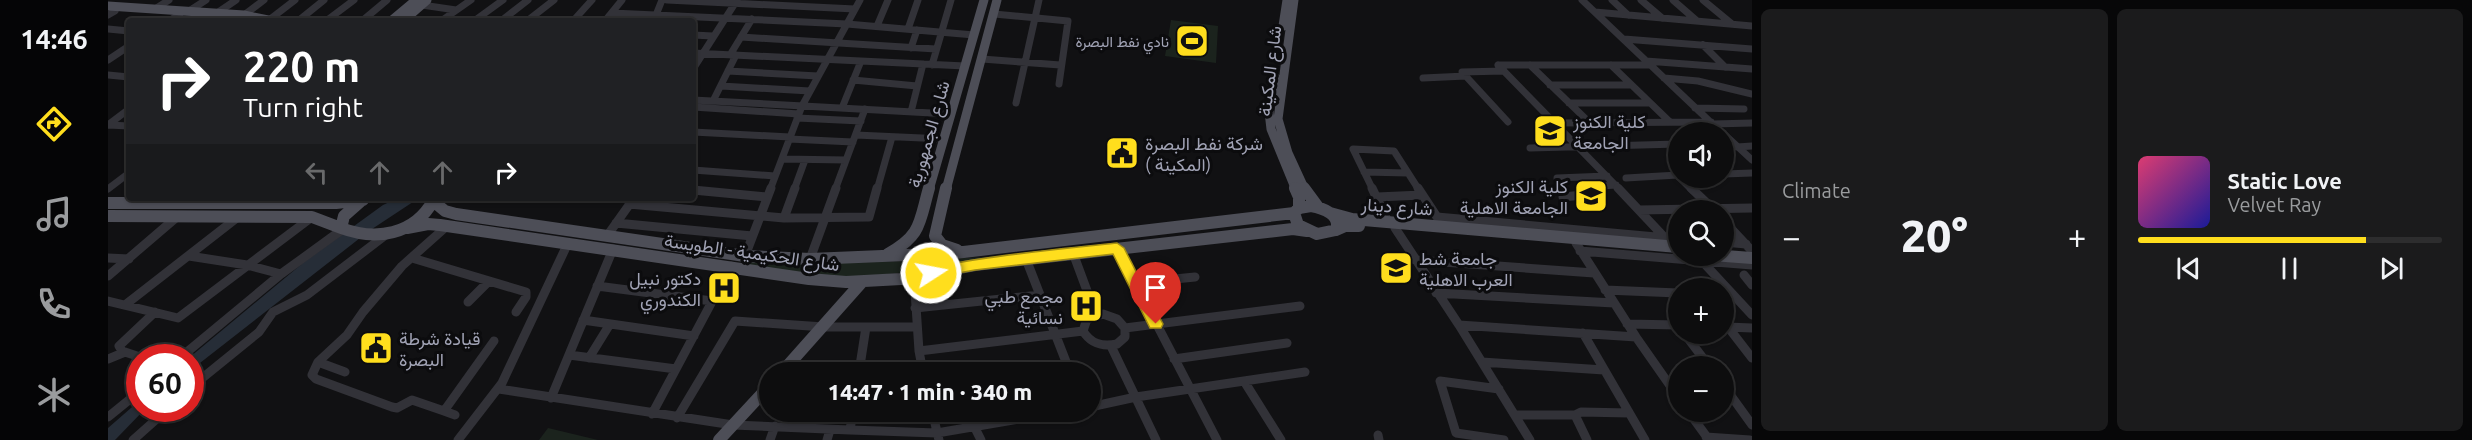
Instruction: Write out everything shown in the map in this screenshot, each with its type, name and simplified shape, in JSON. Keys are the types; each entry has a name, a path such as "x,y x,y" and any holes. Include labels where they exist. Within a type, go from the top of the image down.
{"main road":[{"name":"شارع الجمهورية","path":"878,257 904,247 917,230 984,0"},
{"name":"شارع الجمهورية","path":"935,231 997,0"},
{"name":"شارع المكينة","path":"1287,0 1278,112 1279,126 1308,197 1318,207"},
{"name":"شارع المكينة","path":"1294,0 1270,121 1299,197 1297,211"},
{"path":"406,18 422,2"},
{"path":"396,18 422,2"},
{"path":"112,10 189,11 215,17"},
{"path":"156,10 232,18"},
{"path":"108,203 126,200"},
{"path":"132,201 142,203 250,201"},
{"path":"142,203 154,201"},
{"path":"296,201 336,203 350,201"},
{"path":"344,229 344,216 363,201"},
{"path":"407,228 424,215 433,201"},
{"name":"شارع الحكيمية - الطويسة","path":"436,201 445,211 456,214 745,256 810,259 973,251 1135,233 1318,207"},
{"name":"شارع دينار","path":"1318,207 1343,218 1578,247 1668,246"},
{"path":"1297,211 1296,222 1307,231"},
{"path":"1330,213 1338,221 1336,230"},
{"path":"108,216 312,217"},
{"name":"شارع الحكيمية - الطويسة","path":"312,217 367,236 387,234 428,224 685,259 809,279 862,282 1140,245 1293,229 1307,231"},
{"name":"شارع دينار","path":"1307,231 1327,234 1353,226 1391,225 1514,228 1668,245"},
{"path":"917,230 926,233 935,231 937,240 946,247 973,251"},
{"path":"1135,233 1144,240 1140,245"},
{"path":"666,257 673,252 674,245"},
{"path":"685,259 686,253 691,248"},
{"path":"1734,249 1750,248"},
{"path":"1734,258 1752,258"},
{"path":"791,362 862,282"},
{"path":"719,440 759,398"}],"street":[{"path":"112,10 131,0"},
{"path":"156,10 169,0"},
{"path":"189,11 206,0"},
{"path":"215,17 236,0"},
{"path":"250,18 264,0"},
{"path":"271,18 295,0"},
{"path":"302,18 324,0"},
{"path":"330,18 354,0"},
{"path":"366,18 387,0"},
{"path":"445,18 471,0"},
{"path":"478,18 503,0"},
{"path":"505,18 528,0"},
{"path":"532,18 554,0"},
{"path":"576,18 592,0"},
{"path":"608,18 622,0"},
{"path":"656,15 664,0 799,3 828,8 855,9"},
{"path":"828,8 831,0"},
{"path":"745,256 799,113 860,0"},
{"path":"877,26 888,0"},
{"path":"908,29 918,0"},
{"path":"911,112 917,86 936,49 951,0"},
{"path":"1016,103 1027,62 1039,0"},
{"path":"1582,0 1711,122"},
{"path":"1612,0 1628,15"},
{"path":"1641,0 1662,18"},
{"path":"1672,0 1697,21"},
{"path":"1703,0 1732,24"},
{"path":"422,2 456,10"},
{"path":"696,64 736,2"},
{"path":"1594,12 1752,26"},
{"path":"612,13 641,18 656,15 847,24 974,35"},
{"path":"174,18 180,14"},
{"path":"994,14 1068,21 1059,84"},
{"path":"714,101 741,37 752,19"},
{"path":"108,29 126,30"},
{"path":"108,35 117,29"},
{"path":"911,48 917,30"},
{"path":"696,35 713,36"},
{"path":"741,37 936,49"},
{"path":"1625,40 1752,51"},
{"path":"1705,47 1725,67"},
{"path":"108,60 126,48"},
{"path":"696,53 964,66"},
{"path":"982,59 1060,65"},
{"path":"842,108 861,61"},
{"path":"1668,240 1557,123 1498,65 1648,63 1752,69"},
{"path":"1530,65 1590,123"},
{"path":"1611,65 1670,122"},
{"path":"116,76 126,71"},
{"path":"728,71 818,76"},
{"path":"1504,71 1462,72 1508,122"},
{"path":"108,75 126,77"},
{"path":"1422,78 1466,76"},
{"path":"1664,78 1698,81 1752,94"},
{"path":"853,80 917,86"},
{"path":"1550,85 1631,85"},
{"path":"721,86 810,91"},
{"path":"696,100 861,121"},
{"path":"1569,104 1649,103"},
{"path":"696,107 799,113 842,108 950,114"},
{"path":"1695,108 1744,109"},
{"path":"810,259 865,109"},
{"path":"108,125 126,111"},
{"path":"1557,123 1668,122"},
{"path":"1734,123 1752,123"},
{"path":"108,125 126,126"},
{"path":"696,132 790,138 944,139"},
{"path":"608,236 632,201 784,218 869,217 892,137"},
{"path":"1734,143 1752,146"},
{"path":"1530,148 1668,144"},
{"path":"1734,145 1752,160"},
{"path":"1530,440 1459,325 1391,225 1353,149 1394,151 1437,217 1514,228 1665,238"},
{"path":"782,159 846,160"},
{"path":"784,218 805,160"},
{"path":"696,170 775,176"},
{"path":"1364,172 1408,173"},
{"path":"1734,174 1752,173"},
{"path":"108,189 126,175"},
{"path":"1557,178 1607,176"},
{"path":"1626,178 1668,176"},
{"path":"1563,197 1583,195 1584,187 1616,185"},
{"path":"1691,188 1703,200"},
{"path":"696,190 767,197"},
{"path":"1377,198 1422,195"},
{"path":"1734,208 1752,208"},
{"path":"1639,210 1668,210"},
{"path":"108,276 178,216"},
{"path":"125,305 238,217"},
{"path":"108,301 178,318 312,217"},
{"path":"616,223 752,236"},
{"path":"447,226 412,258 363,312 357,330 318,362 312,375 316,379 392,407 398,408 412,400 455,415"},
{"path":"197,344 281,274 344,229"},
{"path":"1734,231 1750,248"},
{"path":"204,377 259,332 273,312 307,295 387,234"},
{"path":"458,440 499,389 568,243"},
{"path":"1734,244 1750,248"},
{"path":"1578,247 1668,254"},
{"path":"1578,247 1668,383"},
{"path":"1117,248 1217,440"},
{"path":"551,398 613,249"},
{"path":"1073,254 1096,315"},
{"path":"189,256 247,265 281,274"},
{"path":"108,258 129,259"},
{"path":"412,258 526,292 526,297 516,312"},
{"path":"1026,259 1064,362"},
{"path":"1415,260 1594,273"},
{"path":"1734,262 1752,265"},
{"path":"652,414 731,266"},
{"path":"1744,275 1752,285"},
{"path":"914,276 916,327 921,362"},
{"path":"1135,283 1195,277"},
{"path":"468,302 489,282"},
{"path":"597,286 712,301"},
{"path":"1605,290 1668,293"},
{"path":"1436,293 1614,303"},
{"path":"915,308 1040,295"},
{"path":"1734,300 1752,315"},
{"path":"1125,328 1300,306"},
{"path":"125,352 119,349 119,346 155,312"},
{"path":"1096,315 1110,316 1122,323 1125,328 1125,337 1112,346 1104,346 1090,341 1083,331 1087,319 1096,315"},
{"path":"583,320 694,336"},
{"path":"677,418 735,321 824,327 916,327"},
{"path":"589,358 610,324"},
{"path":"1628,324 1668,325"},
{"path":"1459,325 1636,337"},
{"path":"861,362 866,327"},
{"path":"1734,327 1752,328"},
{"path":"919,351 1083,331"},
{"path":"1583,333 1645,440"},
{"path":"1734,337 1752,358"},
{"path":"444,411 494,341"},
{"path":"1174,359 1287,343"},
{"path":"1692,344 1701,356"},
{"path":"1112,346 1156,440"},
{"path":"108,359 125,352"},
{"path":"569,355 676,369"},
{"path":"318,362 345,372"},
{"path":"1482,362 1604,369"},
{"path":"1101,405 1137,397 1305,372"},
{"path":"1244,381 1281,440"},
{"path":"1499,389 1440,381 1456,433 1504,440"},
{"path":"499,389 677,418 775,426 828,435 850,430 938,436 999,422"},
{"path":"1734,400 1752,425"},
{"path":"108,417 126,402"},
{"path":"1515,415 1575,415 1581,412 1629,414"},
{"path":"1575,415 1587,440"},
{"path":"133,440 154,422"},
{"path":"850,430 851,422"},
{"path":"1696,422 1707,438 1750,440"},
{"path":"770,440 775,426"},
{"path":"974,426 981,440"}],"shaded area":[{"name":"نادي نفط البصرة","path":"1171,20 1218,26 1216,63 1165,56"},
{"path":"392,201 414,201 369,231 204,360 204,345 303,263 383,205"},
{"path":"1089,245 1091,247 909,272 843,278 742,265 745,261 761,263 882,262 986,257"},
{"path":"126,412 126,422 132,422 115,440 108,440 108,428"},
{"path":"548,428 598,440 539,440"}],"place":[{"name":"نادي نفط البصرة","path":"1192,41"},
{"name":"كلية الكنوز الجامعة","path":"1550,131"},
{"name":"شركة نفط البصرة ( المكينة)","path":"1122,153"},
{"name":"كلية الكنوز الجامعة الاهلية","path":"1591,196"},
{"name":"جامعة شط العرب الاهلية","path":"1396,268"},
{"name":"دكتور نبيل الكندوري","path":"724,288"},
{"name":"مجمع طبي نسائية","path":"1086,306"},
{"name":"قيادة شرطة البصرة","path":"376,348"}],"route":[{"path":"931,273 975,265 1117,248 1156,324"}]}
